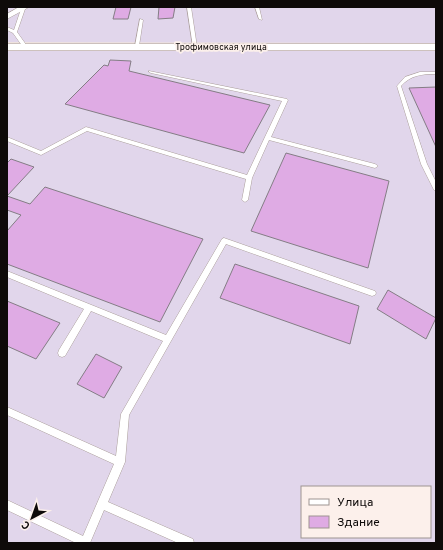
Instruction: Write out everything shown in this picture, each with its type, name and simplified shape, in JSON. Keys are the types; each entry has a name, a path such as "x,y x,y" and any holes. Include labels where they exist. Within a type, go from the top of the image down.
{"street":[{"path":"7,18 24,8"},
{"name":"Трофимовская улица","path":"7,47 436,47"}],"lane":[{"path":"188,7 195,47"},
{"path":"256,7 261,19"},
{"path":"15,32 24,8"},
{"path":"137,46 141,20"},
{"path":"7,28 15,32 24,46"},
{"path":"151,72 285,100 249,178 245,200"},
{"path":"436,73 420,73 405,78 399,86 424,164 436,188"},
{"path":"7,139 41,153 86,129 249,178"},
{"path":"267,138 375,166"},
{"path":"7,506 85,542 120,462 125,414 224,241 372,293"},
{"path":"7,274 168,339"},
{"path":"62,354 89,307"},
{"path":"7,411 120,462"},
{"path":"101,504 188,543"}],"shaded area":[{"path":"7,7 436,7 436,43 7,42"},
{"path":"7,51 436,51 436,543 7,543"}],"building":[{"path":"116,7 131,7 128,19 113,19"},
{"path":"159,7 175,7 173,18 158,19"},
{"path":"110,60 131,61 129,71 270,105 244,153 65,104 104,65 108,66"},
{"path":"436,87 436,147 409,88"},
{"path":"286,153 389,181 368,268 251,231"},
{"path":"11,159 34,167 7,196 7,163"},
{"path":"45,187 203,239 160,322 7,264 7,231 21,215 7,210 7,196 30,204"},
{"path":"235,264 359,306 350,344 220,298"},
{"path":"388,290 436,318 426,339 377,309"},
{"path":"7,301 60,323 36,359 7,346"},
{"path":"96,354 122,367 104,398 77,384"}]}
